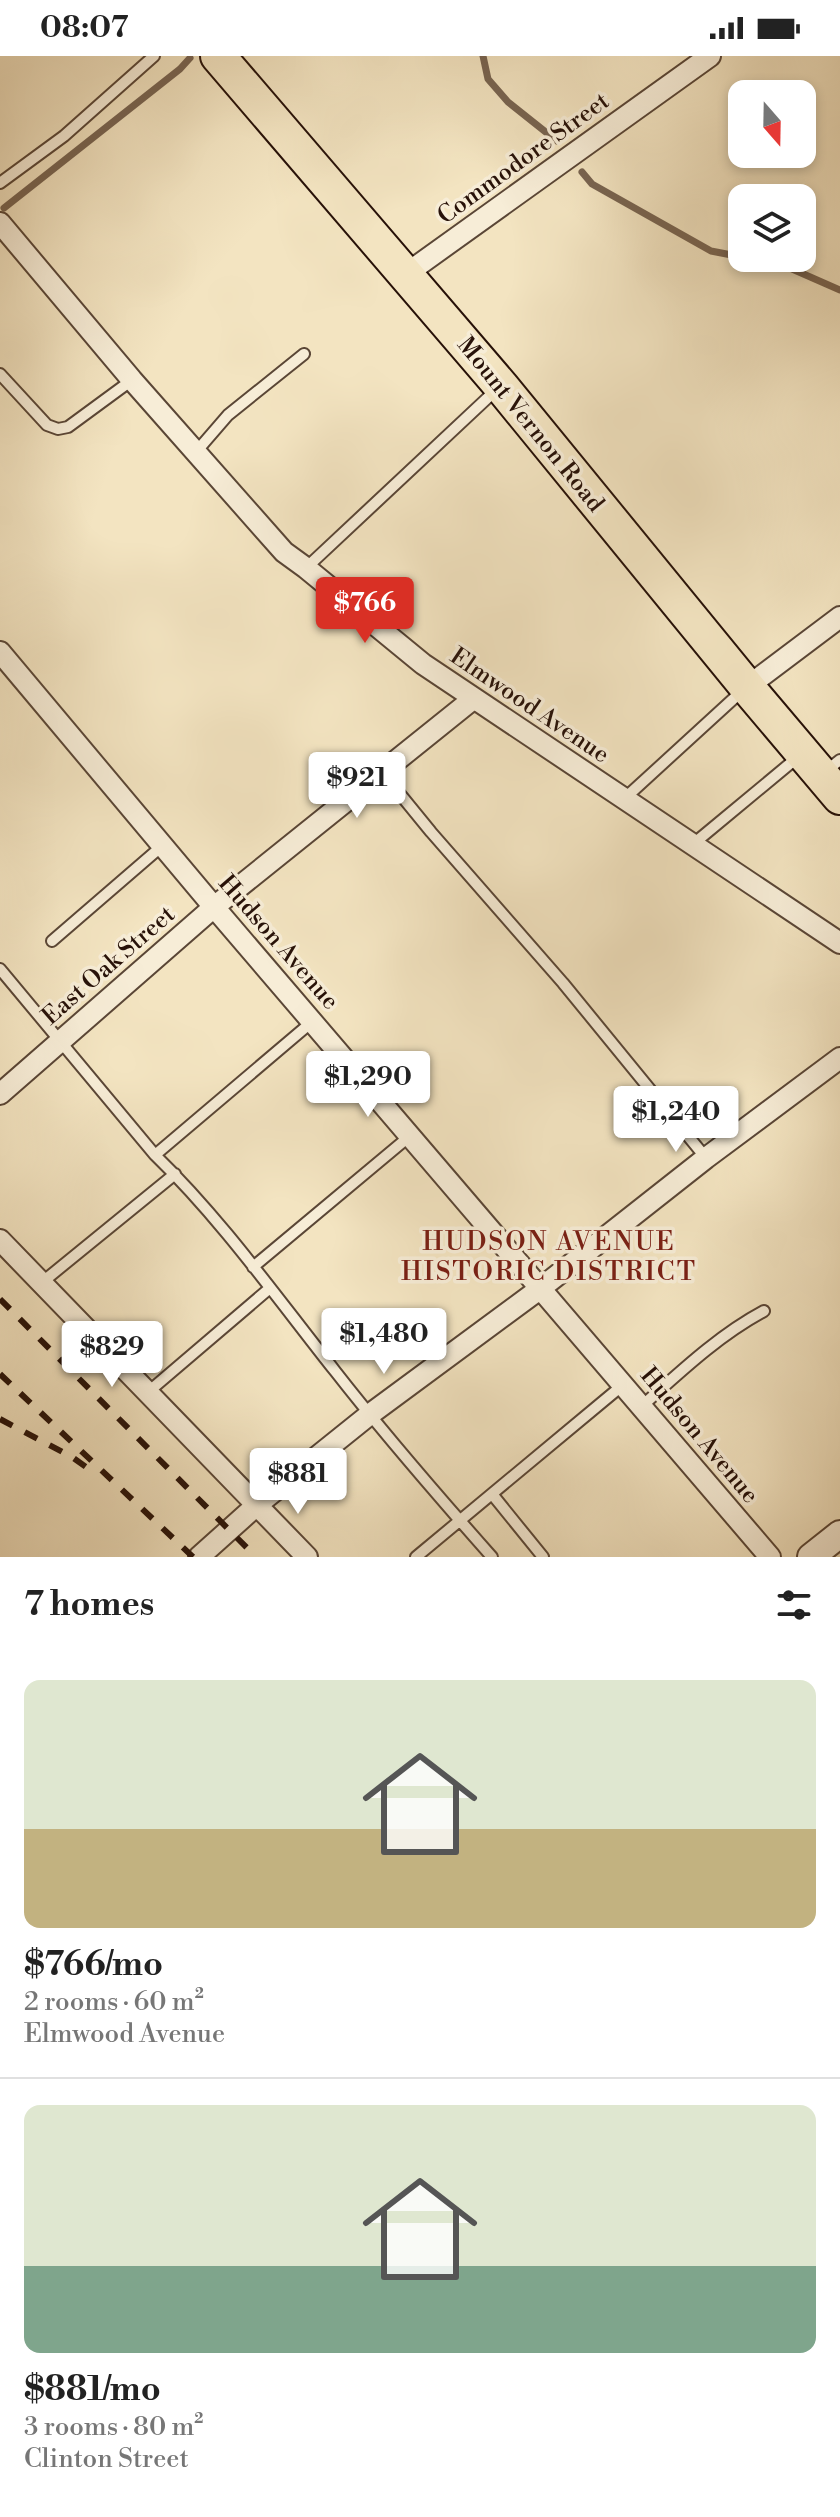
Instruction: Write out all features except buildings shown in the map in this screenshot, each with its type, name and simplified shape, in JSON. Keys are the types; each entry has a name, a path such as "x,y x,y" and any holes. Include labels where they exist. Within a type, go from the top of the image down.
{"highway":[{"name":"Mount Vernon Road","path":"218,56 501,386 747,687 826,771"}],"street":[{"name":"Commodore Street","path":"406,274 710,56"},
{"name":"Elmwood Avenue","path":"0,223 132,380 284,552 423,664 840,943"},
{"path":"747,687 840,617"},
{"name":"Hudson Avenue","path":"0,652 770,1557"},
{"name":"East Oak Street","path":"0,1094 214,907 473,699"},
{"path":"199,1557 257,1505 369,1415 541,1288 706,1158 840,1058"},
{"path":"0,1240 307,1557"},
{"path":"811,1557 840,1534"}],"lane":[{"path":"0,183 64,136 154,56"},
{"path":"196,452 228,415 304,354"},
{"path":"0,374 47,425 58,429 68,427 132,380"},
{"path":"306,568 501,386"},
{"path":"624,800 747,687"},
{"path":"692,845 826,771"},
{"path":"382,772 563,983 706,1158"},
{"path":"52,941 162,846"},
{"path":"0,969 253,1267 369,1415 492,1557"},
{"path":"155,1155 313,1021"},
{"path":"253,1267 411,1135"},
{"path":"40,1284 175,1174"},
{"path":"147,1393 270,1288"},
{"path":"642,1406 691,1363 747,1320 764,1311"},
{"path":"416,1557 624,1384"},
{"path":"492,1494 543,1557"}],"waterway":[{"path":"483,56 488,79 508,102 557,141"},
{"path":"4,208 190,58"},
{"path":"582,172 592,184 711,251 728,254"},
{"path":"799,272 840,290"}],"railway":[{"path":"0,1299 256,1557"},
{"path":"0,1374 193,1557"},
{"path":"0,1419 86,1467"}],"district":[{"name":"HUDSON AVENUE HISTORIC DISTRICT","path":"549,1256"}]}
